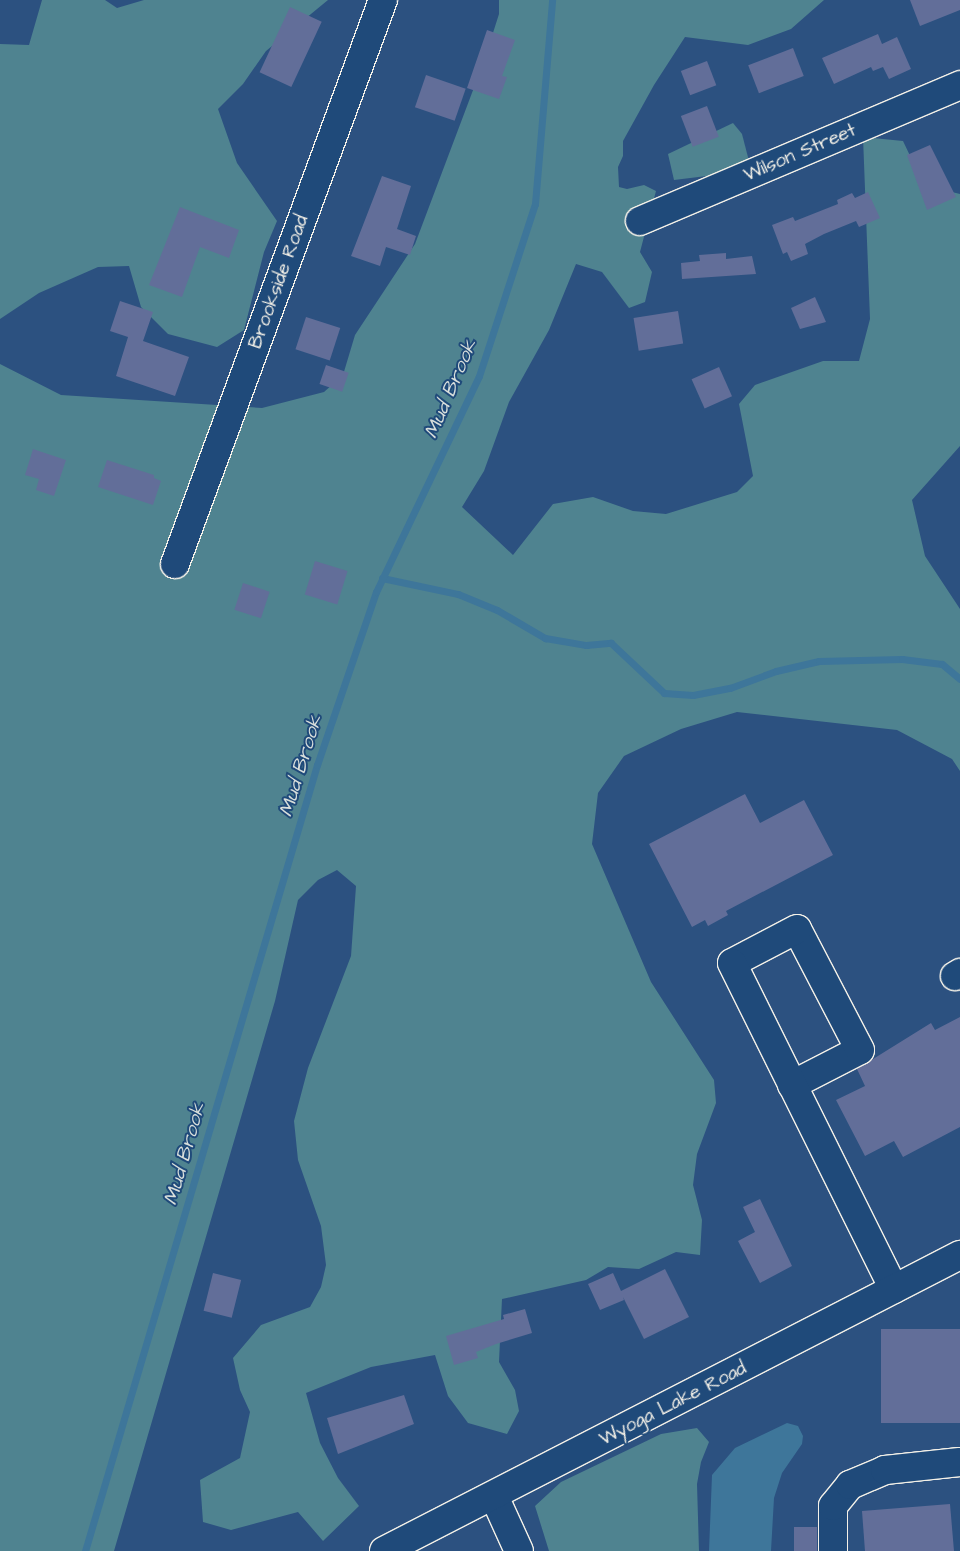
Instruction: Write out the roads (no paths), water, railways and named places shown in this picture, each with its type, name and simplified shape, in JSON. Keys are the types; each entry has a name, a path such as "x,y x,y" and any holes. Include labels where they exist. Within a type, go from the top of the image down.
{"street":[{"name":"Brookside Road","path":"175,564 383,0"},
{"name":"Wilson Street","path":"640,221 960,85"},
{"path":"792,1085 860,1050 797,930 732,963 792,1085 894,1289"},
{"name":"Wyoga Lake Road","path":"384,1551 960,1255"},
{"path":"833,1551 833,1506 850,1484 886,1470 960,1462"},
{"path":"494,1496 519,1551"}],"water":[{"path":"787,1423 798,1426 803,1436 802,1444 782,1473 774,1498 771,1551 709,1551 712,1475 735,1448"}],"waterway":[{"name":"Mud Brook","path":"85,1551 317,765 376,592 479,376 535,204 552,0"},
{"path":"382,578 458,594 497,610 545,638 586,645 611,643 664,693 693,695 730,688 776,671 819,661 902,659 942,664 960,679"}]}
